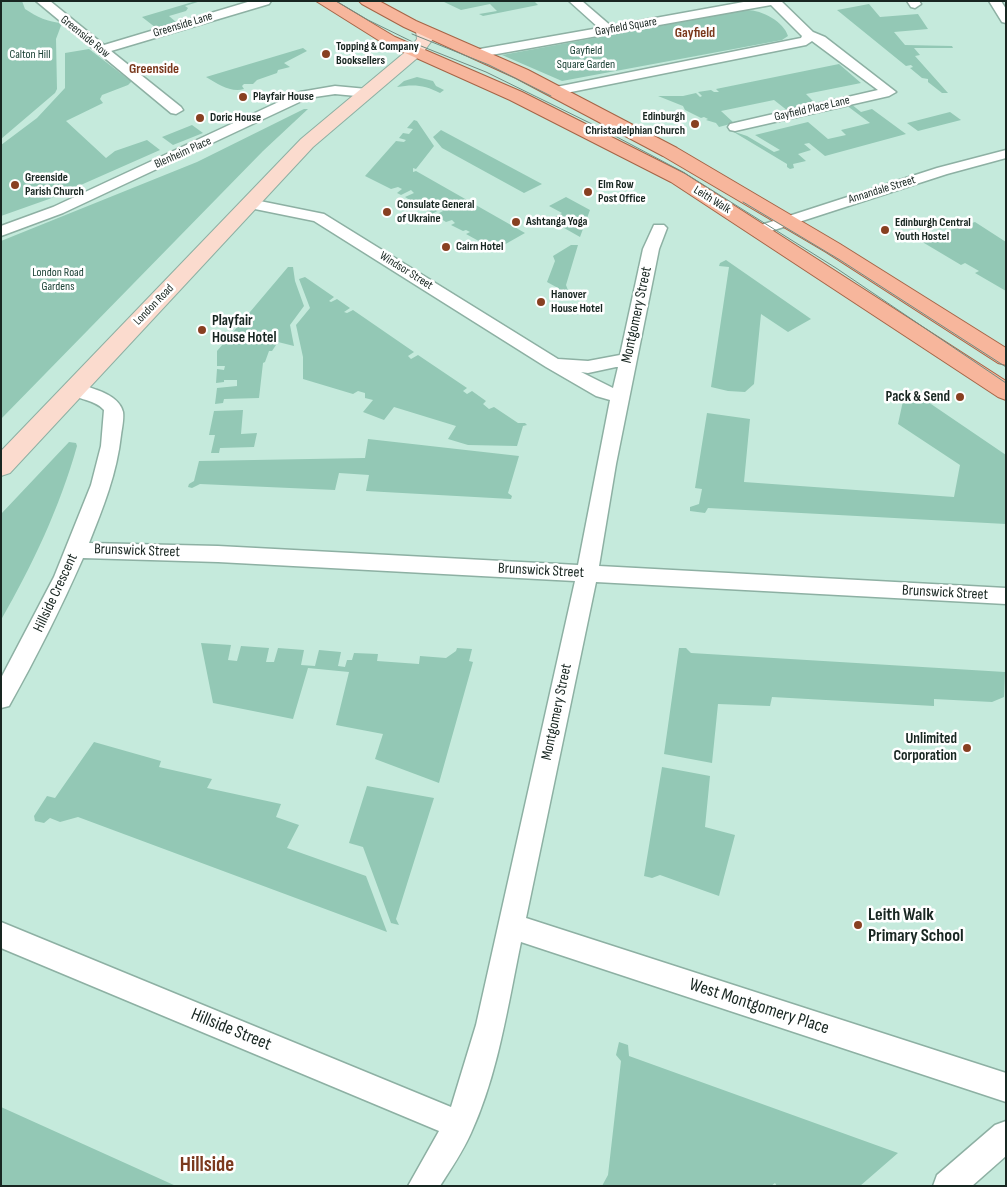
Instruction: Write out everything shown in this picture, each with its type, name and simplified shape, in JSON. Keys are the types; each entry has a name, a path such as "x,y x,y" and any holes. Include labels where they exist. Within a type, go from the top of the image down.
{"main road":[{"name":"Leith Walk","path":"324,1 372,31 502,89 660,168 760,230 1006,392"},
{"name":"Leith Walk","path":"367,1 424,31 480,54 556,91 677,156 787,221 1006,358"},
{"name":"London Road","path":"307,143 324,116 349,90 407,48 425,39 424,31"},
{"name":"London Road","path":"1,467 307,143 367,93 407,48"}],"street":[{"name":"Greenside Row","path":"42,1 176,110"},
{"name":"Greenside Lane","path":"101,50 265,1"},
{"path":"575,1 608,30"},
{"path":"699,1 711,12"},
{"name":"Gayfield Square","path":"480,54 773,1 809,35 821,40 889,92"},
{"path":"995,1 1006,19"},
{"path":"556,91 806,41 809,35"},
{"name":"Blenheim Place","path":"1,232 58,210 297,99 321,92 349,90 367,93"},
{"name":"Gayfield Place Lane","path":"735,127 889,92"},
{"name":"Annandale Street","path":"760,230 942,171 1006,154"},
{"name":"Windsor Street","path":"250,204 319,217 552,363 602,392 620,396"},
{"name":"Montgomery Street","path":"424,1186 460,1125 476,1077 490,1025 587,574 627,361 652,245 659,228"},
{"name":"Windsor Street","path":"552,363 588,367 616,361 627,361"},
{"name":"Hillside Crescent","path":"1,698 41,627 76,550 104,475 110,450 114,416 112,408 108,403 74,389"},
{"name":"Brunswick Street","path":"76,550 218,554 1006,596"},
{"name":"West Montgomery Place","path":"512,926 1006,1088"},
{"name":"Hillside Street","path":"1,936 460,1125"},
{"path":"948,1186 1006,1136"}],"green space":[{"name":"Calton Hill","path":"1,1 22,1 25,9 34,14 47,20 62,23 56,39 57,89 55,93 1,139"},
{"path":"201,1 185,6 188,8 186,11 169,16 176,22 189,18 192,21 160,31 142,17"},
{"path":"442,1 534,1 538,5 483,16 479,14 497,11 490,4 461,10"},
{"path":"869,4 880,17 918,14 928,29 894,32 905,45 952,46 953,48 914,48 920,55 915,56 948,93 942,93 928,82 928,79 922,78 910,68 913,67 911,65 906,66 837,10"},
{"name":"Gayfield Square Garden","path":"747,10 759,12 772,18 782,26 788,36 782,40 562,81 502,55"},
{"path":"303,48 307,51 284,63 290,67 278,70 277,73 257,80 253,84 244,84 242,86 244,89 229,89 206,77"},
{"path":"89,49 128,79 133,80 128,85 102,95 100,99 103,103 66,121 106,158 115,151 147,140 160,150 49,199 1,216 1,145 37,118 65,88 65,53"},
{"path":"839,64 861,83 806,94 817,105 788,111 774,100 721,111 734,123 719,127 716,123 706,120 708,119 704,117 701,118 685,110 683,106 658,96 683,96 696,93 700,97 702,96 698,92 711,90 719,92 716,89"},
{"path":"417,77 433,81 436,86 444,90 440,93 419,86 397,87 404,81"},
{"path":"851,104 861,112 872,109 906,134 825,156 809,143 804,144 811,150 798,154 806,161 793,164 794,168 790,169 787,167 787,164 732,131 747,136 774,152 780,150 755,135 808,122 828,139 846,135 841,130 870,123 846,105"},
{"name":"London Road Gardens","path":"304,109 308,109 263,151 1,419 1,241 197,162"},
{"path":"950,112 961,120 918,131 907,123"},
{"path":"414,120 417,121 434,146 416,169 413,168 413,172 416,171 525,233 495,250 466,234 470,232 451,225 455,223 452,220 446,222 435,215 443,211 441,209 432,214 405,197 414,193 411,190 401,195 397,193 402,189 398,187 391,189 365,176 396,141 404,142 406,140 399,138 403,133 409,134 413,129 407,128"},
{"path":"192,125 203,133 173,145 162,137"},
{"path":"441,130 542,184 524,193 442,148 433,137"},
{"path":"566,197 590,210 580,237 550,220 562,213 549,206"},
{"path":"975,222 1006,242 1006,291 975,273 979,271 965,263 961,265 919,240"},
{"path":"571,245 578,245 566,285 569,293 563,297 562,293 557,290 558,288 547,282 555,261 553,256"},
{"path":"726,260 811,319 788,332 761,314 754,384 745,392 711,387 729,267 719,266 720,263"},
{"path":"288,267 293,267 295,281 304,306 290,325 294,346 278,342 272,351 269,351 263,363 259,398 224,399 223,403 215,404 217,388 237,386 237,380 224,380 224,382 216,383 217,369 224,370 225,366 217,366 217,351"},
{"path":"305,277 334,297 329,301 337,299 350,308 344,312 347,313 353,310 414,352 408,356 411,359 418,355 467,388 463,391 467,394 472,391 486,401 483,404 489,409 494,407 518,423 525,423 527,425 523,426 517,446 468,445 448,439 456,426 394,407 384,420 363,412 373,400 365,398 365,393 358,391 353,394 303,379 303,357 296,325 310,308 299,279"},
{"path":"906,387 1006,455 1006,524 708,508 705,513 690,511 690,507 699,504 702,489 695,488 707,413 750,419 744,482 954,497 960,465 898,424"},
{"path":"243,410 241,434 257,433 254,447 220,448 219,453 211,453 215,435 209,435 214,411"},
{"path":"368,439 519,456 508,493 512,496 511,499 366,491 369,475 339,473 335,490 200,484 192,488 188,487 194,481 199,461 365,458"},
{"path":"69,442 76,443 77,446 54,514 24,579 1,620 1,514"},
{"path":"201,643 231,645 228,660 237,661 241,646 269,648 266,662 274,662 278,648 304,650 301,665 315,666 319,650 341,652 338,666 345,667 347,660 352,660 354,653 378,654 377,661 419,664 420,656 446,658 456,651 457,648 472,649 469,661 473,662 439,783 375,759 383,734 336,725 349,672 308,668 293,719 213,703"},
{"path":"679,648 686,648 691,653 1005,672 1004,697 992,702 934,699 934,706 772,697 770,706 718,704 712,763 664,754"},
{"path":"94,742 161,761 159,767 212,779 207,788 281,804 276,817 299,825 287,848 366,876 387,932 78,817 60,822 50,818 44,823 35,821 34,816 47,796 55,798"},
{"path":"662,767 710,776 705,827 735,835 719,896 660,875 652,878 644,876"},
{"path":"367,786 434,798 396,919 399,925 391,923 363,847 349,843"},
{"path":"619,1042 628,1045 629,1056 898,1153 860,1186 777,1186 775,1183 771,1186 602,1186 608,1175 621,1061 616,1055"},
{"path":"1,1107 176,1186 1,1186"}],"tram line":[{"path":"336,1 368,20 421,46 486,72 598,127 683,172 836,268 1006,383"},
{"path":"412,34 489,65 551,96"},
{"path":"743,202 840,260 1006,367"}],"place":[{"name":"Topping & Company Booksellers","path":"326,54"},
{"name":"Playfair House","path":"243,97"},
{"name":"Doric House","path":"200,118"},
{"name":"Edinburgh Christadelphian Church","path":"695,124"},
{"name":"Greenside Parish Church","path":"15,185"},
{"name":"Elm Row Post Office","path":"588,192"},
{"name":"Consulate General of Ukraine","path":"387,212"},
{"name":"Ashtanga Yoga","path":"516,222"},
{"name":"Edinburgh Central Youth Hostel","path":"885,230"},
{"name":"Cairn Hotel","path":"446,247"},
{"name":"Hanover House Hotel","path":"541,302"},
{"name":"Playfair House Hotel","path":"202,330"},
{"name":"Pack & Send","path":"960,397"},
{"name":"Unlimited Corporation","path":"967,748"},
{"name":"Leith Walk Primary School","path":"858,925"}],"district":[{"name":"Gayfield","path":"695,33"},
{"name":"Greenside","path":"154,69"},
{"name":"Hillside","path":"207,1166"}]}
